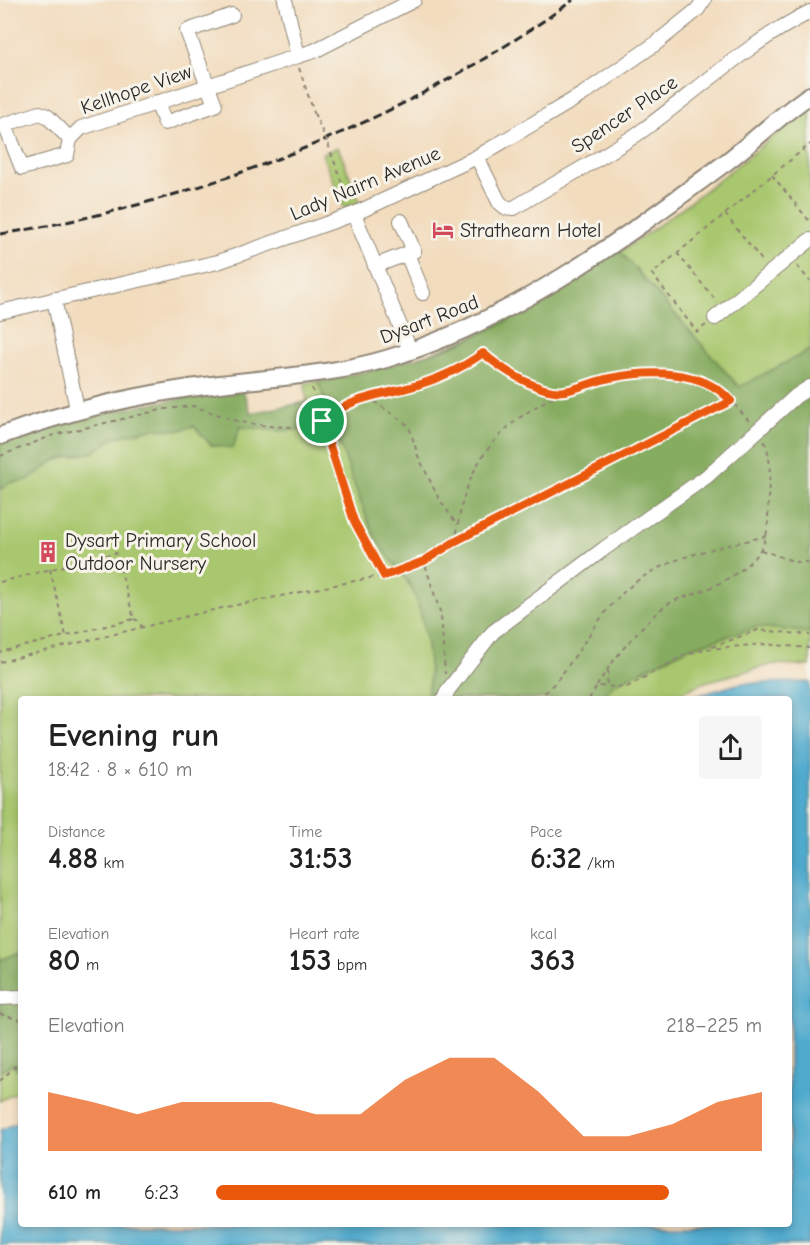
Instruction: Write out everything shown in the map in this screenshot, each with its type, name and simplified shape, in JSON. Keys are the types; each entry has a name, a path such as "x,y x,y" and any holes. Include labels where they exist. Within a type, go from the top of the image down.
{"main road":[{"name":"Dysart Road","path":"0,436 77,409 156,393 307,374 385,359 511,308 620,240 728,161 810,95"}],"street":[{"path":"285,0 298,56"},
{"name":"Kellhope View","path":"2,125 40,113 48,116 63,135 70,139 81,128 314,51 414,0"},
{"name":"Lady Nairn Avenue","path":"0,312 218,262 354,214 477,157 583,94 655,44 697,10 704,0"},
{"name":"Spencer Place","path":"477,157 499,202 506,208 514,208 641,132 747,50 789,22 810,12"},
{"path":"158,102 165,123 215,105 187,31 232,15"},
{"path":"2,125 22,168 67,155 70,139"},
{"path":"354,214 410,350"},
{"path":"375,266 414,251 401,221"},
{"path":"719,314 810,240"},
{"path":"407,254 423,293"},
{"path":"54,299 77,409"},
{"path":"446,695 492,632 706,477 810,387"},
{"path":"0,998 18,997"}],"path":[{"path":"298,56 297,62 306,94 328,144 354,214"},
{"path":"677,253 719,314 697,332 652,273 810,144"},
{"path":"772,175 810,222"},
{"path":"725,214 771,272"},
{"path":"790,257 810,280"},
{"path":"0,456 54,435 165,409 193,406 240,422 268,426 291,427 322,421 342,406 366,396 408,388 441,376 483,353 499,368 518,379 564,392"},
{"path":"456,541 459,508 471,476 500,433 520,414 564,392 611,378 656,372 688,378 720,388 758,430 769,452 766,536 761,550 727,579 705,590 678,598 663,608 609,663 591,696"},
{"path":"307,374 354,521 384,576"},
{"path":"366,396 409,426 418,456 438,497 457,526"},
{"path":"142,627 140,621 134,619 0,654 1,662 142,627 384,576 424,561 456,541 731,401"},
{"path":"542,696 558,683 578,649 626,590 656,567 766,536"},
{"path":"761,550 796,562 810,562"},
{"path":"0,582 116,553 134,619"},
{"path":"424,561 441,615 442,660 446,695"},
{"path":"50,569 66,636"},
{"path":"597,686 627,687 684,655 758,630 810,635"},
{"path":"707,649 764,644 810,648"},
{"path":"607,685 609,663"},
{"path":"0,1014 18,1019"},
{"path":"0,1081 18,1064"}],"green space":[{"path":"810,107 810,666 774,664 705,682 674,696 18,696 18,1092 0,1101 0,444 192,396 243,391 251,413 307,402 305,383 375,370 444,348 510,318 575,281 637,240"},
{"path":"338,147 360,202 344,208 322,154"},
{"path":"619,250 739,387 810,350 810,633 758,627 689,648 614,684 604,696 426,696 428,655 417,603 405,578 374,536 318,382 408,361 443,350 502,324 542,301"},
{"path":"243,391 251,413 308,402 316,429 280,431 240,427 233,448 211,445 194,426 180,430 152,429 115,437 94,452 56,460 28,480 10,483 0,490 0,444 90,416 181,399"},
{"path":"18,953 18,1070 12,1064 0,1072 0,960"}],"water":[{"path":"810,682 810,1245 0,1245 0,1130 18,1122 18,1227 792,1227 792,696 696,696 741,683"}],"railway":[{"path":"0,234 75,220 150,201 225,178 300,150 373,118 443,82 510,43 573,0"}],"place":[{"name":"Strathearn Hotel","path":"443,230"},
{"name":"Dysart Primary School Outdoor Nursery","path":"48,552"}],"route":[{"path":"483,353 499,368 518,379 564,392 611,378 656,372 688,378 720,388 731,401 456,541 424,561 384,576 354,521 322,421 342,406 366,396 408,388 441,376 470,363 483,353"}]}
